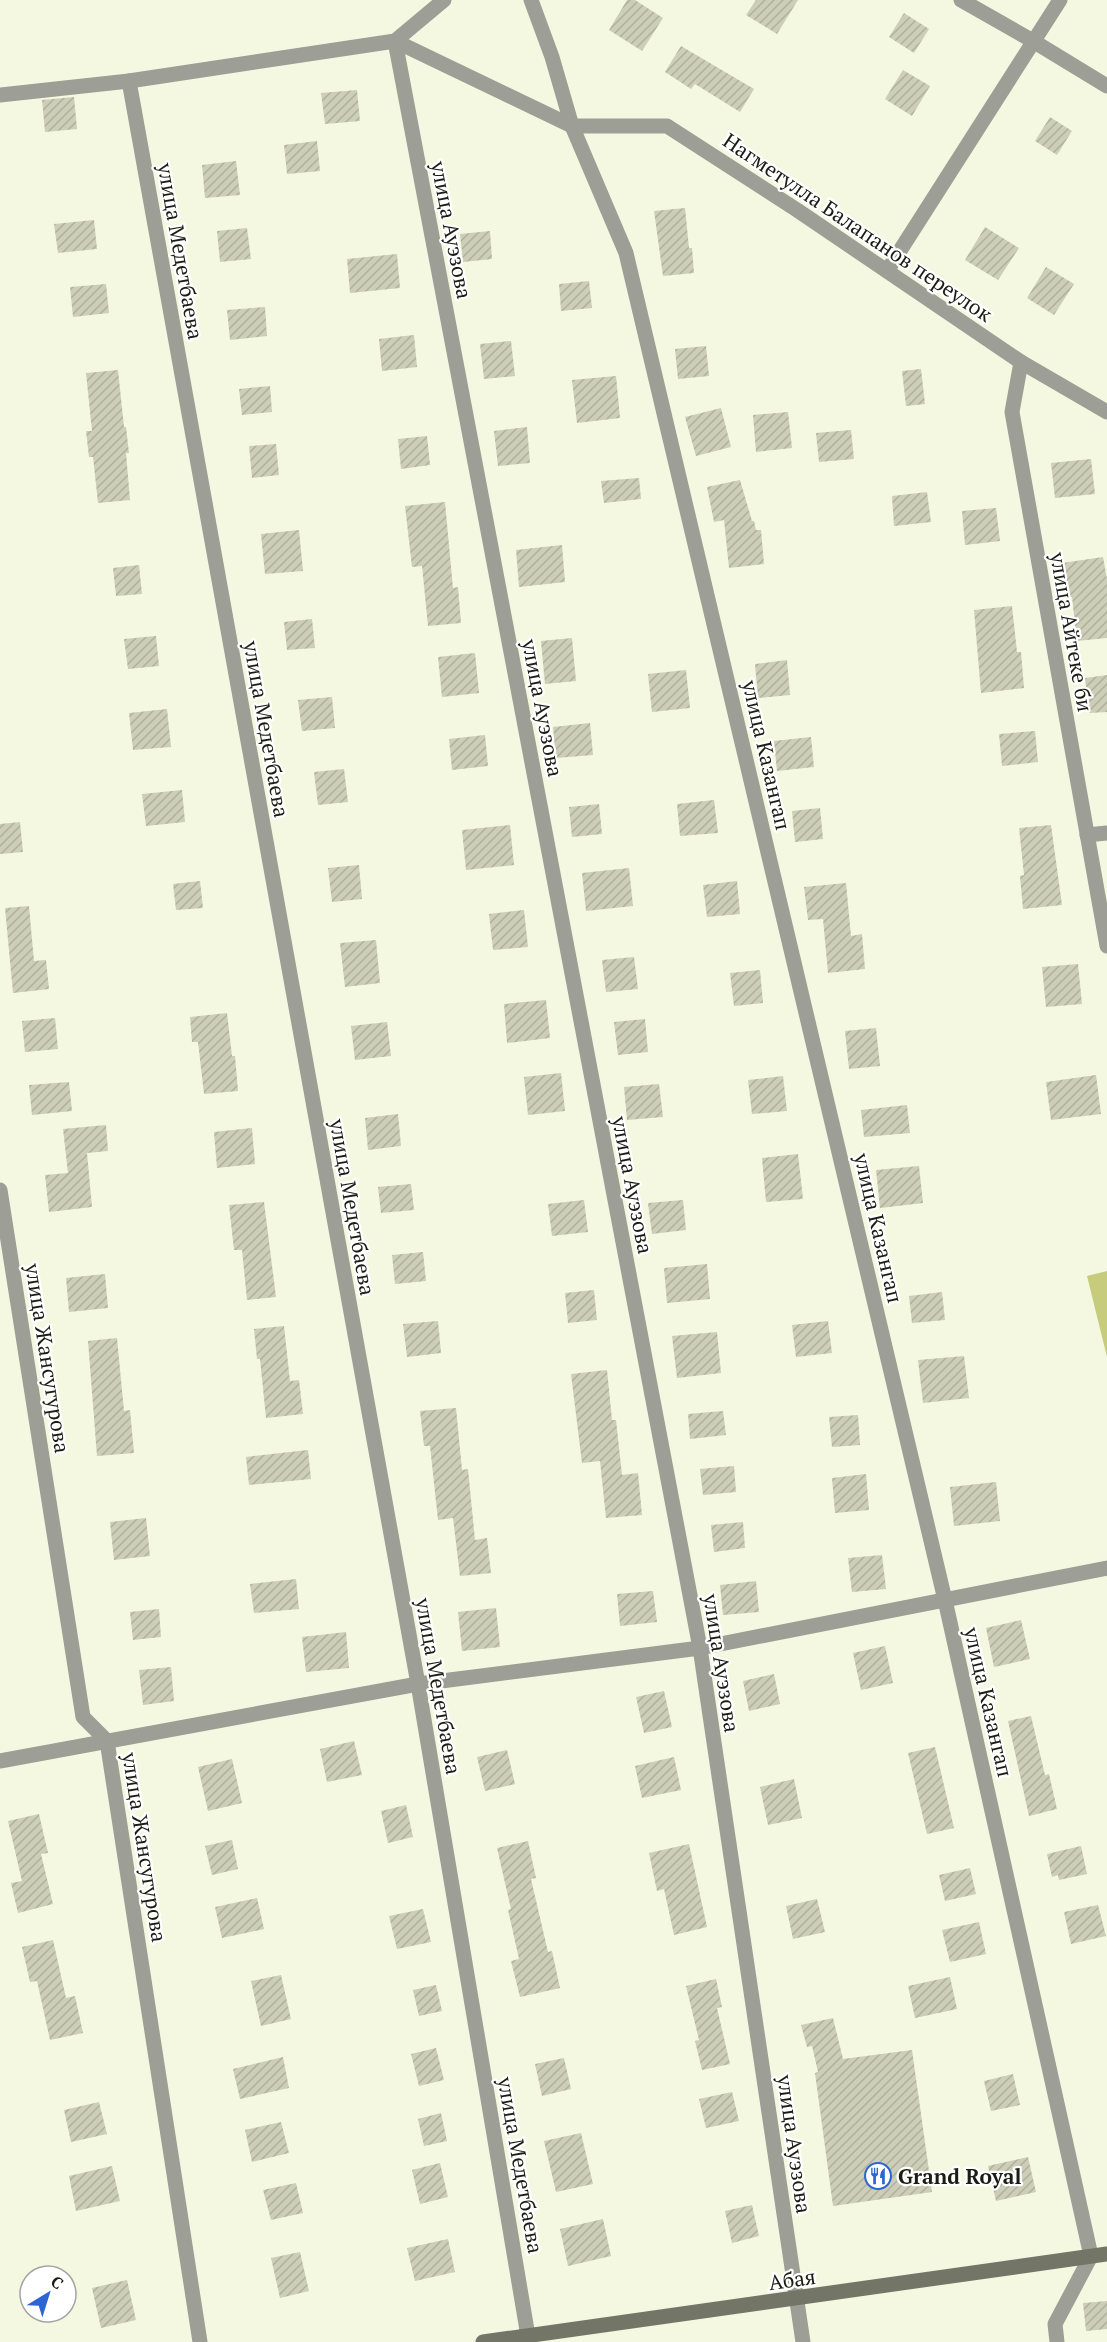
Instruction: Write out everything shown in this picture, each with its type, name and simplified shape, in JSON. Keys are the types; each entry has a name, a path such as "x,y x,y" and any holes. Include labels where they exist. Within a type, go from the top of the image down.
{"street":[{"path":"0,95 129,81 394,40 444,0"},
{"name":"улица Казангап","path":"531,0 552,57 573,126 626,253 1099,2255"},
{"path":"961,0 1033,40 1107,86"},
{"path":"886,271 1060,0"},
{"path":"394,40 573,126"},
{"name":"улица Ауэзова","path":"394,40 700,1648 803,2342"},
{"name":"улица Медетбаева","path":"129,81 418,1684 529,2338"},
{"name":"Нагметулла Балапанов переулок","path":"573,126 668,126 1020,362 1107,412"},
{"name":"улица Айтеке би","path":"1020,362 1012,412 1107,946"},
{"path":"1087,835 1107,833"},
{"name":"улица Жансугурова","path":"0,1190 83,1717 107,1741 200,2342"},
{"path":"0,1761 418,1684 700,1648 1107,1568"},
{"path":"1057,2342 1054,2324 1099,2255"},
{"name":"Абая","path":"483,2342 529,2338 1099,2255"}],"green space":[{"path":"1107,1271 1107,1357 1087,1276"}],"building":[{"path":"627,0 635,0 663,18 642,51 609,30"},
{"path":"756,0 798,0 777,34 746,15"},
{"path":"904,13 929,29 914,53 889,37"},
{"path":"681,46 754,89 740,112 695,84 691,89 665,72"},
{"path":"903,70 930,86 912,116 885,99"},
{"path":"357,90 360,121 325,124 321,93"},
{"path":"74,97 77,129 45,132 42,100"},
{"path":"1050,117 1072,131 1057,155 1035,141"},
{"path":"317,141 320,171 287,174 284,145"},
{"path":"236,161 240,195 205,198 202,165"},
{"path":"685,208 694,273 663,276 654,211"},
{"path":"94,220 97,249 58,253 54,224"},
{"path":"985,227 1019,248 998,280 965,260"},
{"path":"247,228 251,259 220,262 217,231"},
{"path":"490,231 492,259 463,262 460,234"},
{"path":"397,254 400,288 350,293 347,259"},
{"path":"1046,267 1074,284 1054,315 1027,298"},
{"path":"589,281 592,308 561,311 559,284"},
{"path":"106,284 109,313 73,317 70,287"},
{"path":"265,307 267,336 230,340 227,310"},
{"path":"414,335 417,367 382,371 379,339"},
{"path":"511,341 515,376 484,379 480,344"},
{"path":"706,346 709,376 678,379 675,349"},
{"path":"921,369 925,404 906,406 902,371"},
{"path":"118,370 129,453 126,453 130,500 98,503 93,457 89,457 86,431 92,431 86,373"},
{"path":"616,376 620,418 577,423 572,380"},
{"path":"270,386 272,412 242,415 239,389"},
{"path":"721,408 731,447 696,456 685,417"},
{"path":"788,412 792,448 756,452 753,415"},
{"path":"527,427 530,463 498,466 494,431"},
{"path":"851,430 854,459 819,462 816,433"},
{"path":"427,436 430,465 401,469 398,439"},
{"path":"276,444 279,475 252,478 249,446"},
{"path":"1091,459 1095,494 1055,498 1051,463"},
{"path":"639,478 641,499 604,503 601,481"},
{"path":"740,480 752,521 754,521 756,530 761,530 764,564 729,568 724,520 714,522 707,487"},
{"path":"927,492 931,522 894,526 892,496"},
{"path":"445,502 453,588 458,587 461,623 428,626 422,566 412,567 405,506"},
{"path":"996,508 1000,541 965,545 962,511"},
{"path":"299,530 303,571 265,574 261,534"},
{"path":"562,545 565,582 519,587 516,550"},
{"path":"1103,557 1107,579 1107,638 1077,641 1072,597 1068,597 1062,563"},
{"path":"139,565 142,594 116,596 113,568"},
{"path":"1012,606 1017,652 1021,652 1024,688 981,693 974,610"},
{"path":"312,619 315,648 287,650 284,622"},
{"path":"156,636 159,666 128,669 124,639"},
{"path":"572,638 576,681 545,684 541,641"},
{"path":"475,653 479,693 442,697 438,657"},
{"path":"787,660 790,695 758,698 755,664"},
{"path":"686,670 690,708 652,712 648,674"},
{"path":"1107,675 1107,712 1089,713 1085,678"},
{"path":"332,697 335,728 302,731 298,700"},
{"path":"167,709 171,747 133,750 129,713"},
{"path":"590,723 593,755 556,758 553,727"},
{"path":"1035,731 1038,762 1002,766 999,734"},
{"path":"485,735 488,766 452,770 449,739"},
{"path":"811,737 814,767 777,771 774,741"},
{"path":"344,769 348,802 318,805 314,772"},
{"path":"182,790 185,822 146,826 142,794"},
{"path":"714,800 718,833 680,836 677,804"},
{"path":"599,804 602,834 572,837 569,807"},
{"path":"820,808 823,839 795,842 792,811"},
{"path":"20,822 23,852 0,854 0,824"},
{"path":"510,825 514,865 466,870 462,830"},
{"path":"1051,825 1062,905 1023,909 1020,876 1024,875 1019,828"},
{"path":"359,865 362,899 332,902 328,868"},
{"path":"629,868 633,906 586,911 582,873"},
{"path":"200,881 203,908 176,910 173,884"},
{"path":"737,881 740,914 707,917 703,885"},
{"path":"846,883 851,936 862,934 865,969 828,973 823,919 808,920 804,887"},
{"path":"29,906 34,961 46,960 49,989 13,993 5,908"},
{"path":"524,910 528,947 493,950 489,914"},
{"path":"376,940 380,983 345,987 340,943"},
{"path":"634,957 638,989 606,992 602,960"},
{"path":"1078,964 1082,1004 1046,1007 1042,967"},
{"path":"760,970 763,1003 734,1006 730,973"},
{"path":"546,1000 550,1038 507,1043 504,1004"},
{"path":"227,1013 232,1056 235,1056 238,1091 204,1094 198,1042 192,1042 190,1017"},
{"path":"55,1018 58,1049 25,1052 22,1021"},
{"path":"645,1019 648,1052 618,1055 614,1022"},
{"path":"387,1022 391,1056 355,1060 351,1026"},
{"path":"876,1028 880,1066 849,1069 845,1031"},
{"path":"561,1073 565,1111 528,1115 524,1077"},
{"path":"1096,1075 1101,1114 1051,1120 1046,1082"},
{"path":"783,1076 787,1111 752,1114 748,1080"},
{"path":"69,1082 72,1111 32,1115 29,1085"},
{"path":"659,1084 663,1117 627,1120 624,1087"},
{"path":"907,1105 910,1133 864,1137 861,1110"},
{"path":"398,1114 401,1146 368,1150 365,1118"},
{"path":"106,1125 108,1151 87,1153 92,1207 49,1212 45,1175 68,1173 63,1129"},
{"path":"252,1128 255,1164 217,1168 214,1132"},
{"path":"798,1154 803,1199 766,1202 762,1158"},
{"path":"919,1166 923,1203 880,1208 876,1170"},
{"path":"411,1184 414,1210 381,1213 378,1187"},
{"path":"584,1200 588,1232 552,1236 548,1204"},
{"path":"683,1200 686,1230 652,1234 648,1203"},
{"path":"264,1202 276,1297 247,1300 242,1250 234,1250 229,1205"},
{"path":"423,1252 426,1281 395,1284 392,1255"},
{"path":"707,1264 710,1299 667,1303 664,1268"},
{"path":"105,1274 108,1308 69,1312 66,1278"},
{"path":"594,1290 597,1320 568,1323 565,1293"},
{"path":"942,1292 945,1320 912,1323 909,1296"},
{"path":"438,1321 441,1353 407,1357 403,1324"},
{"path":"828,1321 832,1353 796,1357 792,1325"},
{"path":"284,1326 290,1381 299,1380 303,1414 266,1418 260,1359 257,1359 254,1329"},
{"path":"717,1332 721,1373 677,1378 672,1336"},
{"path":"117,1338 124,1411 130,1410 134,1453 97,1456 88,1341"},
{"path":"964,1356 969,1398 923,1403 918,1360"},
{"path":"607,1370 612,1420 616,1420 622,1475 638,1473 642,1515 606,1518 600,1461 582,1463 571,1374"},
{"path":"456,1408 462,1470 468,1469 475,1540 487,1538 491,1573 460,1576 453,1518 438,1520 430,1446 424,1446 420,1411"},
{"path":"723,1411 726,1435 690,1439 688,1414"},
{"path":"858,1415 860,1445 832,1447 829,1417"},
{"path":"308,1450 311,1479 249,1485 246,1457"},
{"path":"734,1466 736,1492 703,1495 700,1469"},
{"path":"866,1474 869,1510 835,1513 832,1478"},
{"path":"996,1482 1000,1521 954,1526 950,1487"},
{"path":"146,1518 150,1556 114,1560 110,1522"},
{"path":"743,1522 745,1548 714,1552 711,1525"},
{"path":"882,1555 886,1589 852,1592 848,1558"},
{"path":"296,1579 299,1609 254,1613 250,1584"},
{"path":"756,1581 759,1612 723,1615 720,1585"},
{"path":"653,1591 657,1622 620,1626 617,1594"},
{"path":"496,1608 500,1647 462,1651 458,1612"},
{"path":"159,1609 161,1637 133,1640 130,1612"},
{"path":"1021,1620 1030,1659 994,1667 986,1628"},
{"path":"346,1632 349,1668 306,1672 302,1637"},
{"path":"885,1646 893,1683 861,1690 853,1653"},
{"path":"171,1667 174,1701 143,1705 139,1670"},
{"path":"774,1674 780,1704 749,1711 743,1681"},
{"path":"664,1691 672,1727 644,1733 636,1697"},
{"path":"1031,1716 1045,1775 1049,1774 1057,1809 1029,1816 1008,1721"},
{"path":"354,1741 362,1775 327,1782 320,1749"},
{"path":"935,1747 954,1828 927,1834 908,1753"},
{"path":"507,1750 515,1784 485,1791 477,1757"},
{"path":"674,1757 681,1790 642,1798 635,1766"},
{"path":"232,1759 242,1803 208,1811 198,1767"},
{"path":"794,1779 802,1818 768,1825 760,1787"},
{"path":"406,1805 413,1837 388,1843 381,1811"},
{"path":"39,1814 48,1853 41,1854 53,1904 18,1913 11,1883 22,1881 8,1821"},
{"path":"232,1840 238,1869 212,1875 205,1846"},
{"path":"528,1841 536,1878 531,1879 548,1952 552,1951 560,1988 520,1997 511,1961 519,1959 508,1910 511,1909 497,1848"},
{"path":"689,1844 707,1927 674,1935 664,1889 657,1891 649,1853"},
{"path":"1081,1846 1087,1874 1059,1880 1058,1875 1052,1877 1047,1854"},
{"path":"970,1868 976,1894 945,1901 939,1875"},
{"path":"257,1898 264,1929 222,1938 215,1907"},
{"path":"817,1899 825,1932 793,1939 786,1906"},
{"path":"1098,1905 1106,1936 1071,1944 1064,1912"},
{"path":"423,1909 431,1942 397,1949 389,1916"},
{"path":"979,1922 986,1954 950,1962 942,1930"},
{"path":"53,1940 66,1998 75,1996 83,2033 50,2040 37,1981 30,1982 22,1947"},
{"path":"281,1975 291,2019 261,2026 251,1981"},
{"path":"950,1977 957,2009 915,2018 908,1986"},
{"path":"716,1979 722,2007 717,2008 730,2064 702,2070 695,2041 699,2040 686,1986"},
{"path":"436,1985 442,2011 419,2016 413,1990"},
{"path":"833,2018 843,2059 912,2050 932,2192 833,2206 815,2073 818,2072 812,2046 807,2047 801,2025"},
{"path":"436,2048 444,2080 419,2086 411,2054"},
{"path":"283,2057 289,2088 240,2099 233,2069"},
{"path":"564,2058 571,2089 542,2096 535,2064"},
{"path":"1013,2074 1020,2105 991,2111 984,2081"},
{"path":"732,2092 739,2121 706,2128 699,2099"},
{"path":"99,2102 107,2134 71,2142 64,2110"},
{"path":"441,2113 447,2141 424,2146 418,2119"},
{"path":"281,2122 289,2153 252,2162 245,2130"},
{"path":"581,2133 593,2184 556,2192 544,2141"},
{"path":"1028,2157 1036,2192 996,2201 988,2166"},
{"path":"440,2163 448,2197 420,2204 412,2170"},
{"path":"112,2166 120,2201 76,2211 69,2176"},
{"path":"296,2183 303,2213 271,2220 263,2190"},
{"path":"752,2205 759,2236 732,2243 725,2211"},
{"path":"603,2219 611,2256 568,2266 560,2229"},
{"path":"448,2239 455,2272 415,2281 407,2248"},
{"path":"300,2252 309,2291 280,2298 271,2258"},
{"path":"127,2280 136,2320 101,2328 92,2288"},
{"path":"1107,2301 1107,2329 1086,2331 1083,2303"}],"place":[{"name":"Grand Royal","path":"878,2176"}]}
